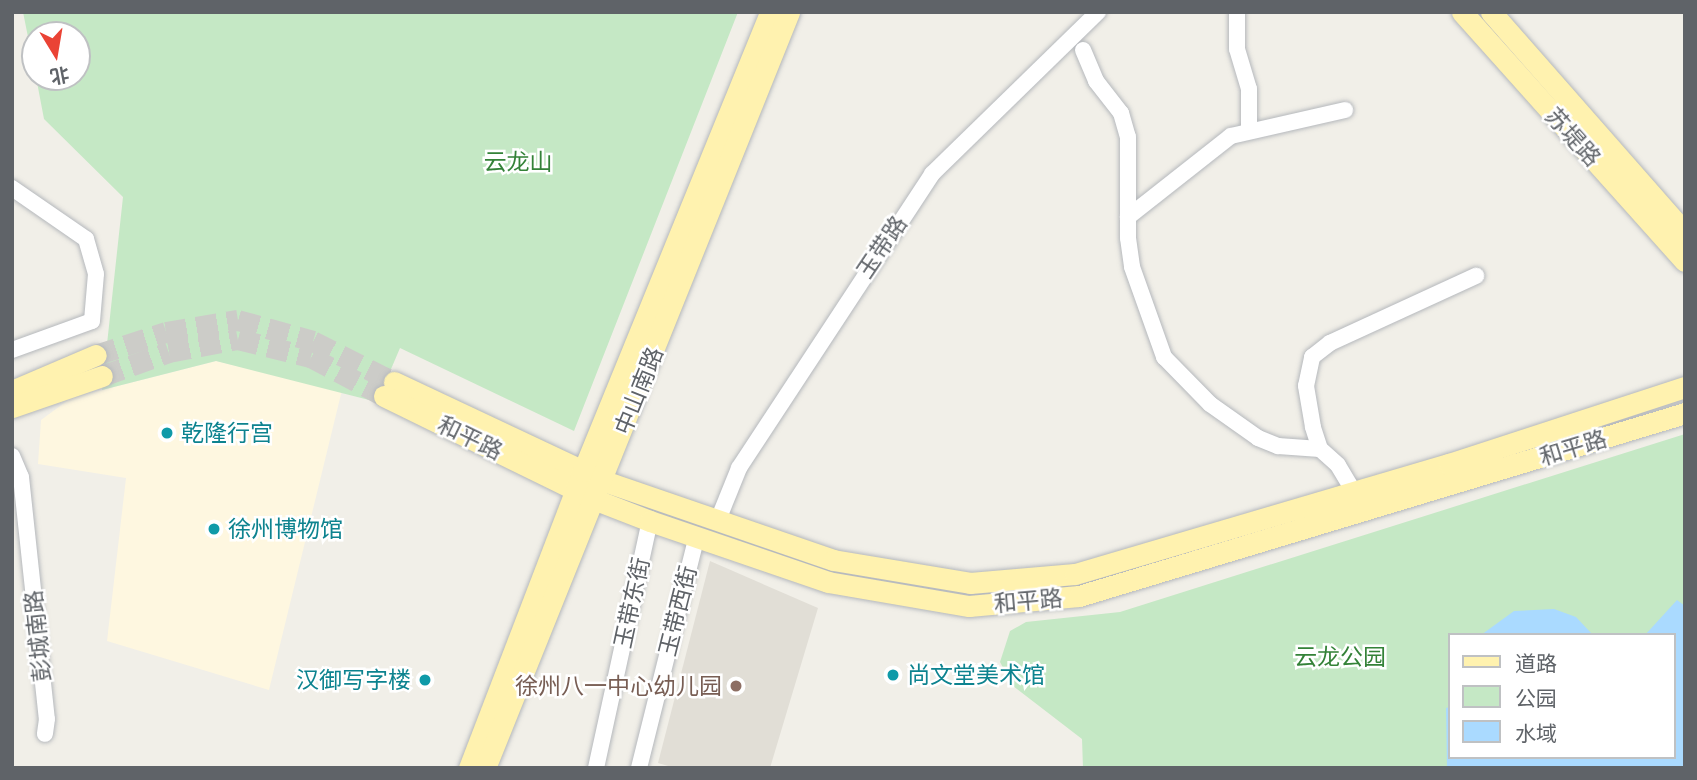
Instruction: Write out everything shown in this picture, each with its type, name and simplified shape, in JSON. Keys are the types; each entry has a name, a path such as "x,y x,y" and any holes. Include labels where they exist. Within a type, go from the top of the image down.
{"main road":[{"name":"中山南路","path":"469,768 580,480 771,12"},
{"name":"中山南路","path":"485,768 600,490 789,12"},
{"name":"苏堤路","path":"1462,12 1685,261"},
{"name":"苏堤路","path":"1491,12 1685,233"},
{"path":"12,391 96,355"},
{"path":"12,407 102,376"},
{"name":"和平路","path":"600,490 718,520 833,561 970,583 1075,574 1354,492 1685,387"},
{"name":"和平路","path":"389,389 600,490 650,521 828,582 969,606 1079,596 1685,413"}],"street":[{"name":"玉带路","path":"718,520 739,468 932,174 1098,12"},
{"path":"1237,12 1237,49 1249,89 1249,131"},
{"path":"1083,50 1096,81 1121,113 1129,136 1128,217 1132,267 1144,310 1172,370 1258,438 1278,446 1320,449"},
{"path":"1128,217 1191,172 1214,146 1249,131 1345,110"},
{"path":"12,188 86,239 96,274 92,321 12,350"},
{"path":"1354,492 1338,465 1320,449 1308,406 1307,368 1312,358 1330,343 1476,276"},
{"name":"彭城南路","path":"12,456 21,477 47,719 44,734"},
{"name":"玉带东街","path":"596,768 650,521"},
{"name":"玉带西街","path":"639,768 697,536"}],"shaded area":[{"name":"徐州博物馆","path":"216,361 342,390 269,690 107,641 126,478 38,464 41,420 71,398"},
{"name":"徐州八一中心幼儿园","path":"710,561 818,608 770,768 675,768 658,763"}],"green space":[{"name":"云龙山","path":"23,12 738,12 574,431 400,348 377,402 216,361 102,390 123,197 44,119 39,91 91,91 91,21 25,21"},
{"name":"云龙公园","path":"1685,434 1685,768 1083,768 1082,739 1013,686 1000,662 1010,631 1026,622 1120,612"}],"water":[{"path":"1677,600 1685,606 1685,768 1447,768 1448,708 1448,759 1676,759 1676,633 1647,633"},
{"path":"1554,609 1576,617 1591,633 1484,633 1514,611"}],"tunnel":[{"path":"96,355 166,332 238,320 313,341 394,382"},
{"path":"102,376 169,352 238,339 311,357 384,396"}],"place":[{"name":"乾隆行宫","path":"167,433"},
{"name":"徐州博物馆","path":"214,529"},
{"name":"尚文堂美术馆","path":"893,675"},
{"name":"汉御写字楼","path":"425,680"},
{"name":"徐州八一中心幼儿园","path":"736,686"}]}
